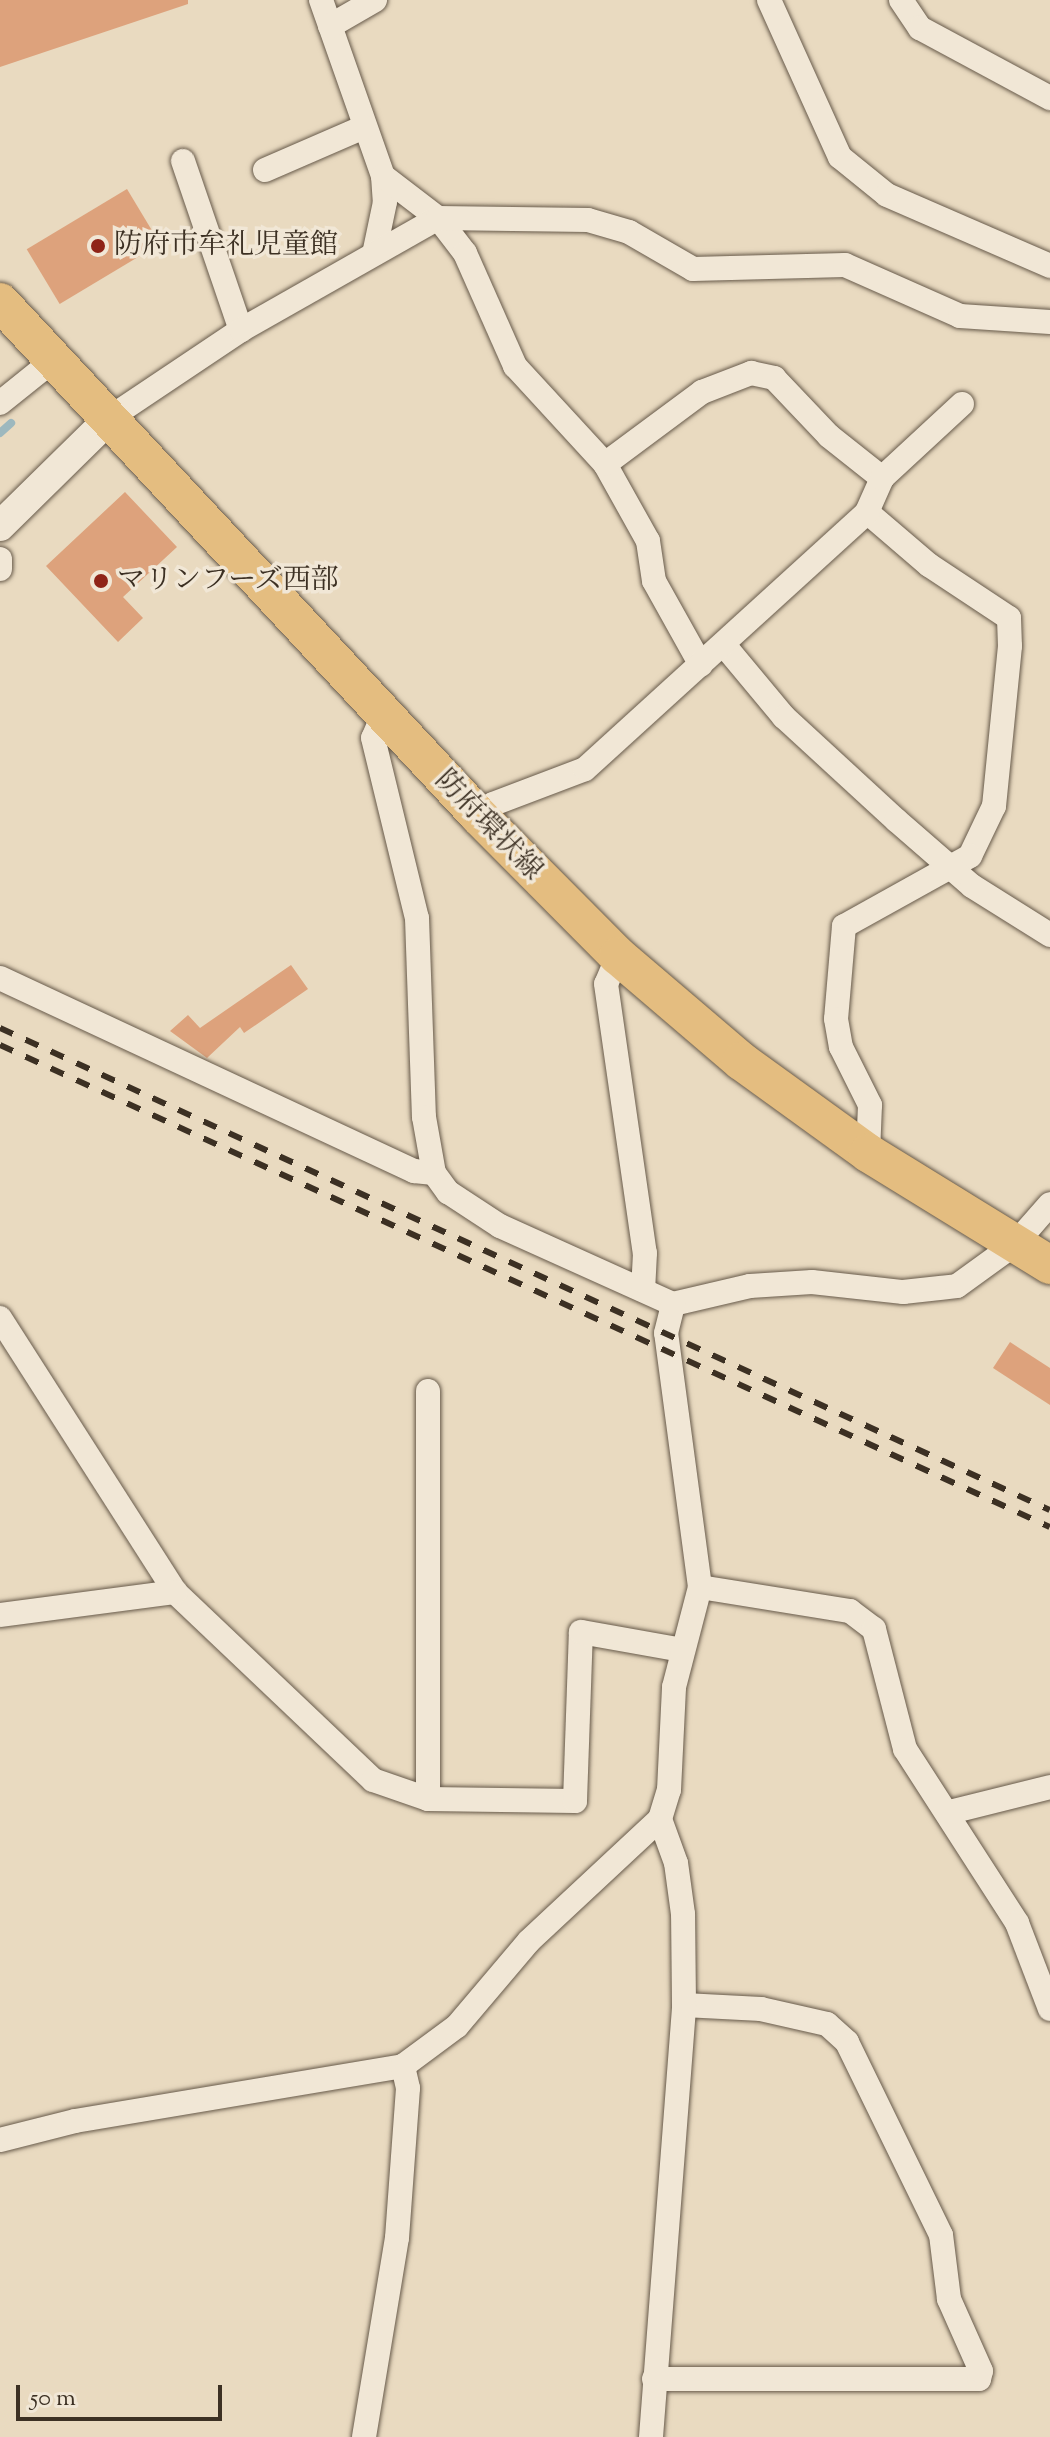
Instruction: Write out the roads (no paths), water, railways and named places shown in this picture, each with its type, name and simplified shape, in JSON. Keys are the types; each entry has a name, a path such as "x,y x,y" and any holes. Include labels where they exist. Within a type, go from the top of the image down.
{"main road":[{"name":"防府環状線","path":"0,302 111,417 383,715 618,956 741,1061 868,1153 1050,1265"}],"street":[{"path":"321,0 383,176 385,202 374,254"},
{"path":"330,26 375,0"},
{"path":"769,0 840,157 887,195 1050,266"},
{"path":"901,0 920,28 1050,98"},
{"path":"265,170 364,127"},
{"path":"183,161 241,330"},
{"path":"383,176 438,218 465,253 515,366 605,464 648,541 654,581 701,665"},
{"path":"0,526 111,417 241,330 438,218 588,220 629,232 693,269 845,265 960,316 1050,322"},
{"path":"0,403 55,359"},
{"path":"605,464 702,392 751,373 774,378 829,436 882,478"},
{"path":"479,816 493,804 585,769 867,512 882,478 962,404"},
{"path":"867,512 929,565 1009,618 994,806 970,856 953,869 859,913 844,926 836,1019 841,1047 870,1105 868,1153"},
{"path":"0,559 0,569"},
{"path":"724,645 784,717 953,869 1050,935"},
{"path":"383,715 373,738 412,883 424,1117 434,1173 448,1192 500,1226 673,1304 750,1286 812,1282 903,1292 957,1286 1015,1244 1050,1204"},
{"path":"618,956 606,984 645,1253 643,1290"},
{"path":"0,978 414,1171 434,1173"},
{"path":"0,2140 75,2121 403,2066 457,2026 529,1941 660,1819 669,1790 682,1650 700,1587 666,1333 673,1304"},
{"path":"0,1318 175,1592 373,1780 428,1799 575,1801 581,1632 682,1650"},
{"path":"428,1391 428,1799"},
{"path":"700,1587 850,1611 874,1629 905,1749 950,1812 1017,1923 1050,2009"},
{"path":"0,1615 175,1592"},
{"path":"950,1812 1050,1787"},
{"path":"651,2437 684,2005 683,1914 676,1863 660,1819"},
{"path":"654,2379 979,2379 981,2371 949,2299 941,2235 847,2042 827,2024 787,2015 684,2005"},
{"path":"364,2437 397,2238 408,2088 403,2066"}],"waterway":[{"path":"0,433 11,423"}],"railway":[{"path":"0,1028 1050,1510"},
{"path":"0,1045 1050,1527"}],"place":[{"name":"防府市牟礼児童館","path":"98,246"},
{"name":"マリンフーズ西部","path":"101,581"}]}
